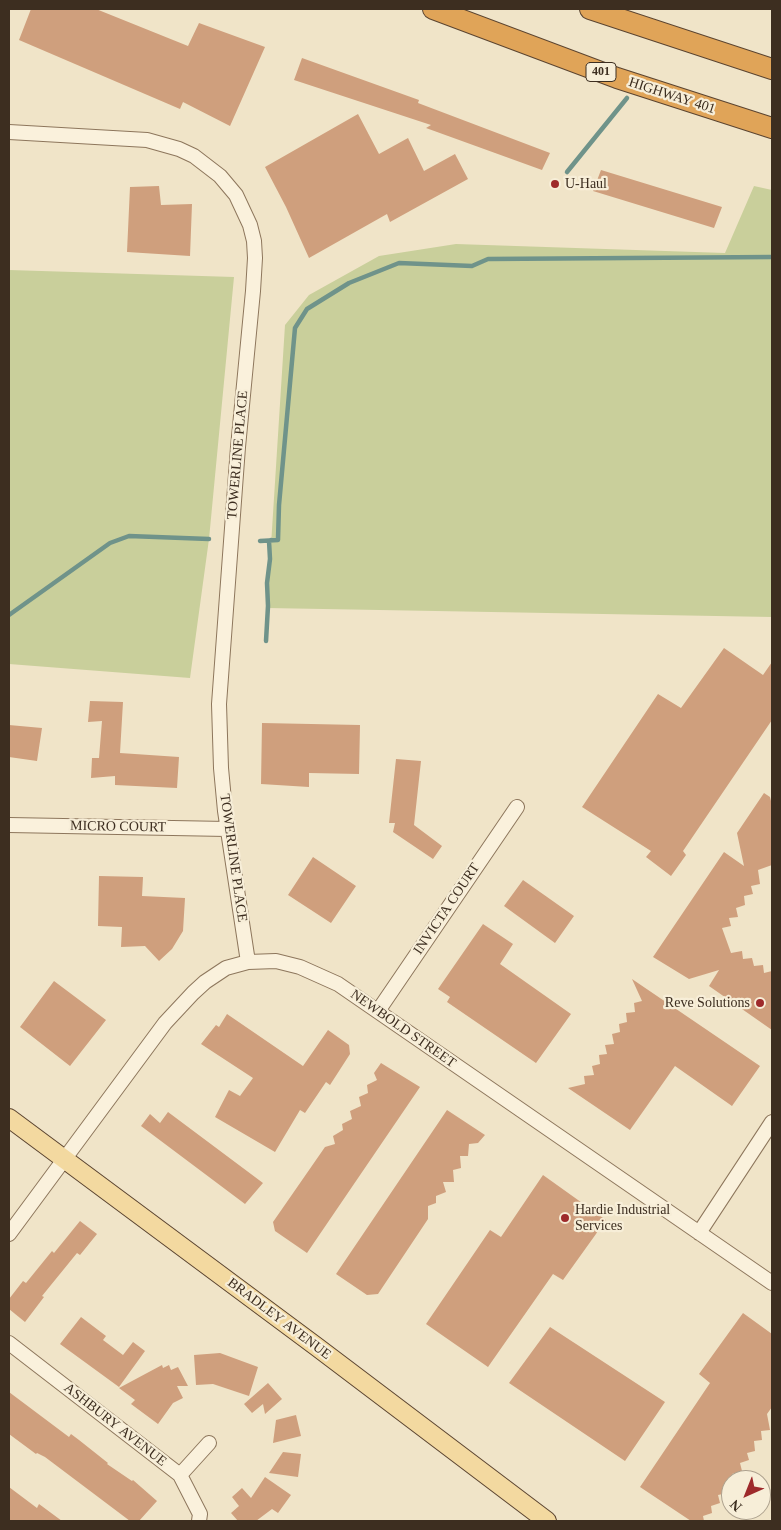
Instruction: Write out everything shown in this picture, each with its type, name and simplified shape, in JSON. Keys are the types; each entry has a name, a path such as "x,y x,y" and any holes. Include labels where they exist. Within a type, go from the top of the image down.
{"highway":[{"name":"HIGHWAY 401","path":"433,9 617,78 772,128"},
{"path":"590,9 772,69"}],"main road":[{"name":"BRADLEY AVENUE","path":"9,1118 547,1521"}],"street":[{"name":"TOWERLINE PLACE","path":"9,132 147,140 179,149 194,156 220,176 236,196 250,225 254,241 253,291 238,447 219,704 221,768 248,962"},
{"name":"INVICTA COURT","path":"378,1011 517,807"},
{"name":"MICRO COURT","path":"9,824 228,829"},
{"name":"NEWBOLD STREET","path":"9,1234 165,1023 193,993 205,982 226,968 248,962 276,961 300,967 338,984 772,1283"},
{"path":"698,1233 772,1122"},
{"name":"ASHBURY AVENUE","path":"9,1344 180,1474 200,1514 199,1521"},
{"path":"180,1474 210,1444"}],"green space":[{"path":"754,186 772,190 772,617 267,608 285,325 309,295 379,256 456,244 725,253"},
{"path":"9,270 234,277 209,539 190,678 9,664"}],"building":[{"path":"31,9 96,9 188,46 199,23 265,47 230,126 183,102 180,109 19,40"},
{"path":"302,58 419,100 418,103 550,153 542,170 426,128 431,125 294,80"},
{"path":"358,114 379,154 408,138 424,171 455,154 468,179 390,222 387,214 309,258 265,167"},
{"path":"601,170 722,207 714,228 593,191"},
{"path":"159,186 161,205 192,204 190,256 127,252 130,187"},
{"path":"724,648 763,675 772,662 772,720 683,851 686,855 671,876 646,857 651,851 582,807 658,694 681,708"},
{"path":"90,701 123,702 120,753 179,757 177,788 115,785 115,776 91,778 92,758 99,758 102,721 88,722"},
{"path":"262,723 360,725 359,774 309,773 309,787 261,784"},
{"path":"9,725 42,728 37,761 9,757"},
{"path":"396,759 421,761 414,825 442,846 433,859 393,832 395,823 389,823"},
{"path":"764,793 770,797 772,805 772,865 758,870 760,884 751,886 753,894 744,896 745,905 736,908 738,917 729,918 731,926 722,928 731,953 742,951 743,959 752,958 754,966 763,965 764,973 772,971 772,1030 709,986 719,970 689,979 653,957 724,852 744,866 737,833"},
{"path":"313,857 356,886 331,923 288,895"},
{"path":"99,876 143,877 142,896 185,898 183,931 172,949 159,961 145,946 121,947 122,927 98,926"},
{"path":"523,880 574,916 555,943 504,906"},
{"path":"483,924 513,944 500,964 571,1014 536,1063 447,1002 450,997 438,989"},
{"path":"632,979 760,1066 732,1106 675,1066 630,1130 568,1088 585,1084 584,1076 594,1075 592,1066 600,1064 599,1055 607,1054 605,1045 614,1044 612,1034 620,1032 619,1024 627,1022 626,1013 635,1012 634,1003 642,1001"},
{"path":"54,981 106,1020 70,1066 20,1027"},
{"path":"227,1014 303,1066 328,1030 349,1045 350,1054 330,1085 326,1082 305,1113 300,1110 275,1152 215,1117 229,1090 240,1096 253,1078 201,1044 216,1025 219,1027"},
{"path":"381,1063 420,1087 307,1253 275,1231 273,1222 325,1147 335,1144 333,1136 343,1130 342,1124 352,1119 350,1111 361,1106 359,1097 368,1093 367,1085 377,1080 374,1073"},
{"path":"447,1110 485,1135 478,1143 469,1144 468,1156 460,1156 461,1168 453,1170 454,1182 443,1182 446,1192 436,1196 436,1203 428,1206 428,1219 378,1294 367,1295 336,1274"},
{"path":"168,1112 263,1183 245,1204 141,1126 150,1114 160,1123"},
{"path":"543,1175 606,1220 563,1280 553,1274 488,1367 426,1324 490,1230 501,1237"},
{"path":"80,1221 97,1234 80,1255 77,1253 42,1296 44,1297 25,1322 9,1309 9,1299 23,1281 26,1283 52,1251 54,1253"},
{"path":"743,1313 772,1334 772,1407 767,1414 770,1430 761,1431 762,1440 754,1441 755,1451 747,1453 749,1460 740,1463 742,1470 721,1470 721,1494 718,1495 720,1503 711,1506 712,1513 703,1516 704,1521 691,1521 640,1487 710,1383 699,1374"},
{"path":"81,1317 106,1336 103,1340 123,1355 133,1342 145,1351 119,1387 60,1344"},
{"path":"550,1327 665,1402 625,1461 509,1383"},
{"path":"220,1353 258,1367 249,1396 213,1384 196,1385 194,1355"},
{"path":"162,1365 163,1368 169,1365 171,1370 178,1367 188,1386 177,1386 183,1398 173,1403 158,1424 131,1404 135,1400 119,1388"},
{"path":"268,1383 282,1399 265,1414 263,1404 252,1413 244,1404"},
{"path":"9,1392 69,1437 71,1434 107,1464 133,1480 157,1501 139,1521 130,1521 45,1457 36,1454 9,1434"},
{"path":"296,1415 301,1436 273,1443 276,1420"},
{"path":"283,1452 301,1454 298,1477 269,1473"},
{"path":"265,1477 291,1495 278,1513 272,1509 256,1521 238,1521 231,1513 239,1506 232,1497 242,1488 251,1498"},
{"path":"9,1487 37,1508 39,1504 62,1521 9,1521"}],"waterway":[{"path":"567,172 627,98"},
{"path":"260,541 278,540 279,505 295,328 307,309 349,283 399,263 472,266 488,259 772,257"},
{"path":"9,615 110,543 129,536 209,539"},
{"path":"266,641 267,583 270,559 269,541 271,540"}],"place":[{"name":"U-Haul","path":"555,184"},
{"name":"Reve Solutions","path":"760,1003"},
{"name":"Hardie Industrial Services","path":"565,1218"}]}
